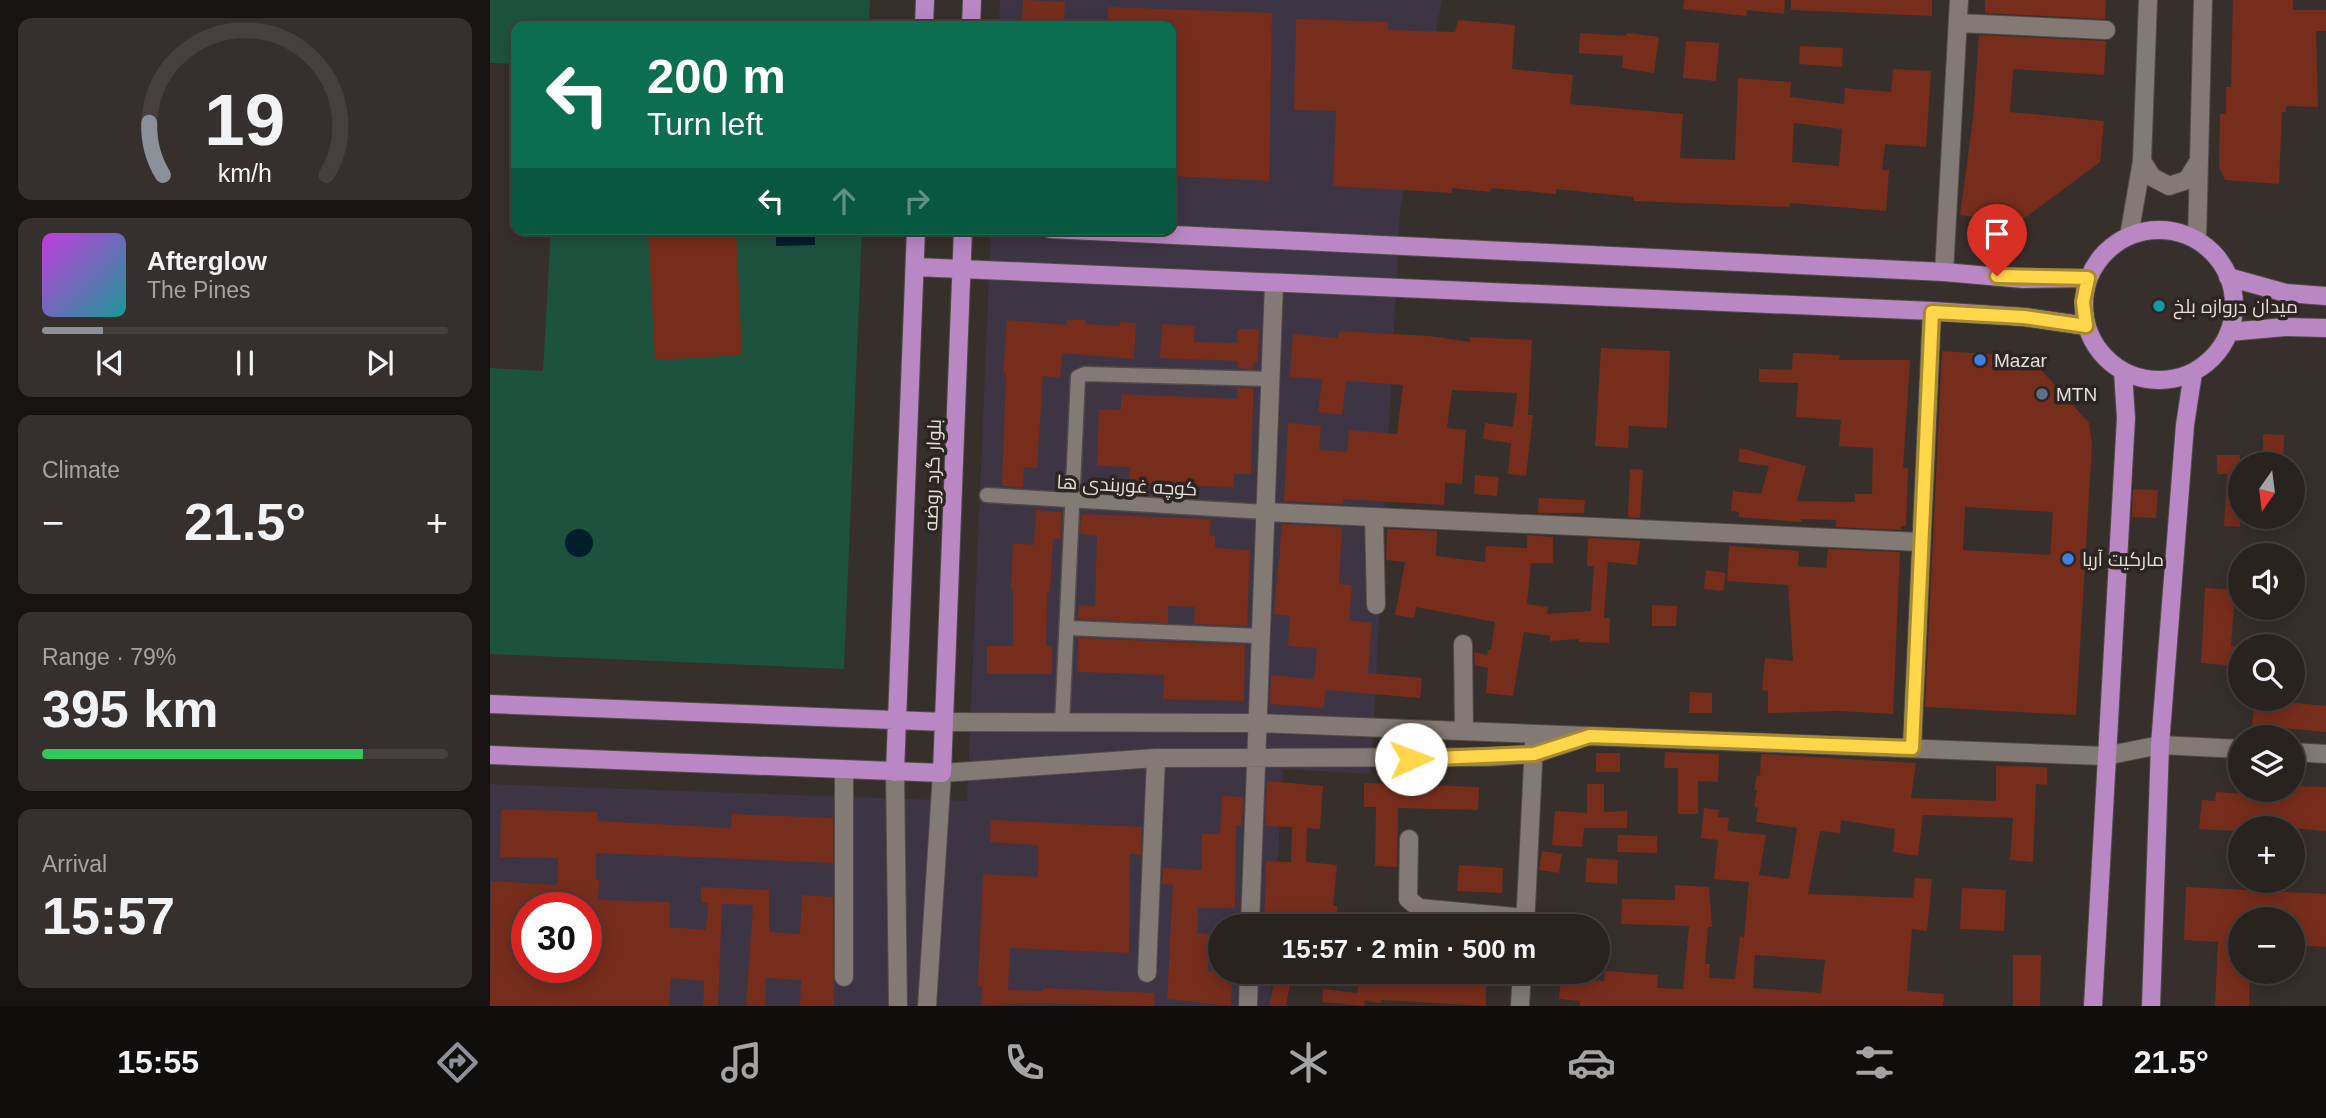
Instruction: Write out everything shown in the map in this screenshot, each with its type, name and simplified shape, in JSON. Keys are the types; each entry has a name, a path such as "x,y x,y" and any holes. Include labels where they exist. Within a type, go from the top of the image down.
{"main road":[{"path":"924,21 925,0"},
{"path":"971,21 972,0"},
{"path":"2164,231 2197,240 2216,256 2228,276 2234,304 2229,332 2215,356 2193,373 2158,381 2123,372 2099,353 2086,326 2083,302 2088,278 2098,260 2112,246 2129,236 2164,231"},
{"name":"بلوار گرد روضه","path":"895,772 916,235"},
{"name":"بلوار گرد روضه","path":"942,773 963,235"},
{"path":"1175,235 1944,272 2023,279 2088,278"},
{"path":"915,267 1932,312 2024,317 2086,326"},
{"path":"2228,276 2286,293 2326,296"},
{"path":"2229,332 2285,327 2326,328"},
{"path":"2093,1006 2126,418 2123,372"},
{"path":"2151,1006 2160,745 2185,425 2193,373"},
{"path":"490,704 944,722"},
{"path":"490,755 942,773"}],"street":[{"path":"1944,272 1959,0"},
{"path":"2129,236 2142,161 2148,0"},
{"path":"2197,240 2203,0"},
{"path":"1958,23 2106,30"},
{"path":"2142,161 2152,177 2169,186 2187,180 2197,164"},
{"path":"1250,914 1274,283"},
{"path":"1912,748 1932,312"},
{"path":"1062,723 1081,374 1270,379"},
{"name":"کوچه غوربندی ها","path":"987,495 1265,512"},
{"path":"1265,512 1920,542"},
{"path":"1374,518 1376,605"},
{"path":"1068,628 1260,636"},
{"path":"1463,644 1464,730"},
{"path":"944,722 1256,723 2105,756 2160,745 2228,748"},
{"path":"1525,914 1535,734"},
{"path":"927,1006 942,773 1156,758 1255,755 1411,759 1534,754 1590,736"},
{"path":"2305,753 2326,754"},
{"path":"1147,973 1156,758"},
{"path":"844,769 845,977"},
{"path":"895,772 898,1006"},
{"path":"1409,839 1408,899 1411,904 1419,908 1464,914"},
{"path":"1248,1006 1249,984"},
{"path":"1520,1006 1521,984"}],"shaded area":[{"path":"1000,0 1442,0 1400,210 1371,774 1283,769 1275,914 1208,914 1208,984 1271,984 1270,1006 490,1006 490,784 967,801 991,235 1176,235 1176,21 999,21"}],"green space":[{"path":"490,0 870,0 869,21 511,21 511,64 490,63"},
{"path":"551,235 862,235 844,669 490,654 490,368 543,371"}],"water":[{"path":"776,235 815,235 815,245 776,246"},
{"path":"579,529 589,533 593,543 589,553 579,557 569,553 565,543 569,533"}],"building":[{"path":"1023,0 1065,2 1064,21 1022,21"},
{"path":"1684,0 1785,0 1784,14 1747,10 1746,16 1683,9"},
{"path":"1791,0 1932,0 1932,16 1791,10"},
{"path":"1985,0 2106,0 2105,19 1985,13"},
{"path":"2233,0 2293,0 2293,10 2326,10 2326,31 2316,31 2318,107 2286,106 2286,112 2282,112 2279,184 2225,180 2219,167 2220,114 2226,114 2226,87 2231,87"},
{"path":"1108,7 1272,13 1269,181 1176,176 1176,21 1107,21"},
{"path":"1296,19 1388,22 1388,30 1455,32 1458,20 1515,25 1512,69 1573,75 1570,104 1683,114 1680,158 1735,160 1738,78 1791,82 1790,97 1844,104 1845,88 1891,92 1893,69 1931,71 1926,147 1885,144 1882,170 1889,170 1886,211 1790,203 1789,207 1634,201 1634,197 1556,189 1556,194 1491,188 1490,192 1452,188 1452,193 1333,186 1336,111 1294,110","holes":["1794,123 1842,129 1839,166 1792,162"]},
{"path":"1580,33 1626,36 1627,33 1659,37 1654,73 1622,68 1623,56 1579,53"},
{"path":"1979,35 2106,41 2104,75 2013,69 2010,112 2104,121 2100,162 2022,220 2003,221 1960,215 1973,119"},
{"path":"1686,41 1719,43 1716,81 1683,78"},
{"path":"1800,46 1843,48 1842,67 1799,64"},
{"path":"648,235 736,235 742,355 655,360"},
{"path":"1007,320 1067,325 1067,320 1086,320 1086,324 1119,326 1120,322 1136,323 1134,359 1062,353 1060,378 1043,376 1037,468 1024,467 1023,487 1002,486 1006,373 1003,373"},
{"path":"1162,324 1195,326 1194,342 1237,343 1237,329 1259,329 1258,362 1254,362 1253,369 1237,368 1237,361 1160,358"},
{"path":"1339,331 1430,336 1470,342 1470,337 1532,340 1528,415 1533,415 1526,476 1508,474 1511,443 1483,439 1485,423 1513,427 1517,393 1452,390 1447,428 1466,430 1462,484 1445,483 1444,505 1343,499 1343,504 1284,501 1288,423 1321,426 1319,450 1347,452 1349,430 1397,434 1403,385 1346,381 1342,415 1318,412 1322,379 1290,377 1293,334 1338,338"},
{"path":"1601,348 1670,351 1667,428 1629,426 1628,448 1595,446"},
{"path":"1942,351 2017,356 2033,361 2089,423 2092,444 2076,715 1925,707","holes":["1965,507 2053,512 2050,555 1963,550"]},
{"path":"1793,353 1840,355 1839,360 1910,360 1903,468 1908,468 1906,526 1901,526 1901,530 1836,527 1836,520 1801,519 1801,522 1739,517 1739,512 1731,511 1733,491 1761,494 1769,466 1738,462 1740,448 1806,466 1797,501 1855,502 1855,494 1872,494 1873,448 1839,446 1841,420 1796,417 1798,383 1759,382 1759,369 1792,370"},
{"path":"1237,388 1253,388 1251,474 1234,474 1234,487 1129,484 1130,467 1097,466 1099,409 1121,410 1121,394 1237,399"},
{"path":"2263,434 2284,435 2283,452 2263,452"},
{"path":"2217,455 2228,455 2228,526 2224,526 2227,474 2217,474"},
{"path":"1630,469 1643,470 1640,518 1628,517"},
{"path":"1475,475 1499,477 1497,496 1474,494"},
{"path":"2133,489 2158,490 2156,518 2132,517"},
{"path":"1539,498 1585,500 1584,513 1538,513"},
{"path":"1036,510 1062,512 1060,539 1053,539 1050,593 1047,592 1046,646 1052,646 1052,674 987,674 987,646 1013,646 1013,543 1034,545"},
{"path":"1081,514 1211,519 1210,536 1215,536 1215,548 1250,550 1247,626 1194,624 1195,607 1168,606 1168,623 1078,619 1079,605 1095,606 1097,536 1080,534"},
{"path":"1282,524 1342,527 1339,584 1352,585 1349,620 1372,623 1368,673 1422,678 1420,698 1326,690 1324,708 1270,704 1271,675 1314,679 1317,648 1288,646 1290,616 1274,614"},
{"path":"1387,529 1437,531 1436,556 1485,562 1486,546 1527,548 1527,535 1553,537 1553,563 1531,563 1527,604 1548,607 1547,614 1591,611 1594,566 1587,566 1588,538 1640,541 1637,565 1608,562 1604,618 1610,618 1609,643 1579,642 1579,639 1550,641 1550,636 1524,632 1513,696 1486,693 1488,668 1475,665 1474,652 1487,655 1488,650 1491,650 1495,622 1416,607 1414,618 1395,615 1405,562 1386,560"},
{"path":"1729,546 1799,551 1798,566 1826,568 1828,549 1900,552 1893,714 1840,711 1768,713 1768,691 1762,690 1765,658 1793,661 1788,585 1727,581"},
{"path":"1706,570 1726,573 1723,591 1704,589"},
{"path":"2205,588 2228,590 2228,620 2233,620 2232,634 2228,634 2228,665 2201,663"},
{"path":"1652,605 1677,606 1676,626 1652,626"},
{"path":"1078,638 1245,645 1244,701 1163,699 1164,675 1077,672"},
{"path":"1690,692 1712,693 1712,713 1689,713"},
{"path":"2305,704 2326,706 2326,732 2305,730 2305,725 2252,725 2254,711 2305,711"},
{"path":"1665,752 1719,754 1718,782 1698,781 1698,814 1678,814 1678,768 1664,768"},
{"path":"1596,753 1620,753 1620,772 1596,772"},
{"path":"1761,754 1916,763 1911,798 1996,801 1996,766 2047,767 2047,785 2036,784 2033,862 2010,860 2013,818 1923,815 1918,856 1893,852 1895,829 1841,820 1840,833 1820,831 1808,894 1913,898 1915,878 1932,879 1927,931 1912,929 1907,991 1944,994 1943,1006 1580,1006 1580,1001 1559,999 1560,984 1610,984 1610,971 1658,975 1657,988 1683,989 1689,926 1621,924 1622,899 1675,900 1675,885 1709,887 1712,927 1708,927 1705,964 1710,964 1709,978 1735,979 1740,936 1744,937 1749,882 1714,879 1718,840 1701,838 1704,808 1719,810 1718,817 1729,818 1727,831 1766,835 1759,875 1789,879 1797,828 1756,822 1758,808 1754,807 1757,790 1754,790 1757,775 1760,776","holes":["1755,955 1825,960 1821,993 1753,988"]},
{"path":"1267,781 1323,786 1320,829 1307,828 1306,862 1337,865 1333,906 1337,906 1337,914 1264,914 1266,861 1291,862 1292,827 1265,826"},
{"path":"1364,783 1479,787 1478,810 1398,808 1397,867 1375,866 1376,807 1364,807"},
{"path":"1587,784 1604,784 1604,812 1627,811 1627,828 1584,828 1582,847 1552,845 1555,811 1587,813"},
{"path":"2305,786 2326,787 2326,831 2305,829 2305,816 2228,816 2228,831 2199,829 2202,800 2215,801 2216,792 2228,793 2228,802 2305,802"},
{"path":"1222,796 1243,797 1242,825 1236,825 1235,908 1198,908 1197,933 1208,934 1208,984 1232,984 1231,1006 1167,999 1173,885 1162,884 1163,868 1202,870 1202,834 1220,834"},
{"path":"501,809 597,812 597,821 731,828 732,814 833,818 833,863 596,853 598,892 511,892 511,983 602,983 602,900 670,902 669,927 706,930 708,903 701,903 701,887 769,890 769,932 800,934 802,895 833,897 834,1006 800,1006 801,980 766,978 765,1006 746,1006 753,905 722,904 718,1006 703,1006 704,981 671,978 669,1006 490,1006 491,881 557,885 558,858 500,857"},
{"path":"991,820 1142,827 1141,855 1130,854 1129,953 1010,948 1008,990 1043,991 1043,988 1155,993 1154,1006 1029,1003 981,1006 982,986 978,985 983,874 1038,877 1038,845 990,842"},
{"path":"1618,835 1657,836 1657,853 1617,852"},
{"path":"1542,851 1562,854 1559,873 1539,870"},
{"path":"1587,858 1618,860 1617,884 1585,882"},
{"path":"1459,865 1503,868 1502,893 1457,891"},
{"path":"2186,887 2228,889 2228,893 2326,894 2326,947 2305,946 2305,907 2228,907 2228,984 2250,984 2249,1006 2215,1006 2218,942 2184,940"},
{"path":"1962,888 2006,890 2004,931 1960,929"},
{"path":"1398,913 1398,914 1352,914"},
{"path":"2013,955 2041,955 2040,1006 2013,1006"},
{"path":"1274,984 1290,984 1286,1006 1269,1006"},
{"path":"1359,984 1486,985 1486,1006 1382,1000 1381,1003 1365,1001 1364,1006 1322,1002 1323,989 1357,993"}],"place":[{"name":"میدان دروازه بلخ","path":"2159,306"},
{"name":"Mazar","path":"1980,360"},
{"name":"MTN","path":"2042,394"},
{"name":"مارکیت آریا","path":"2068,559"}],"route":[{"path":"1411,759 1534,754 1590,736 1912,748 1932,312 2024,317 2086,326 2083,302 2088,278 2023,279 1997,276"}]}
